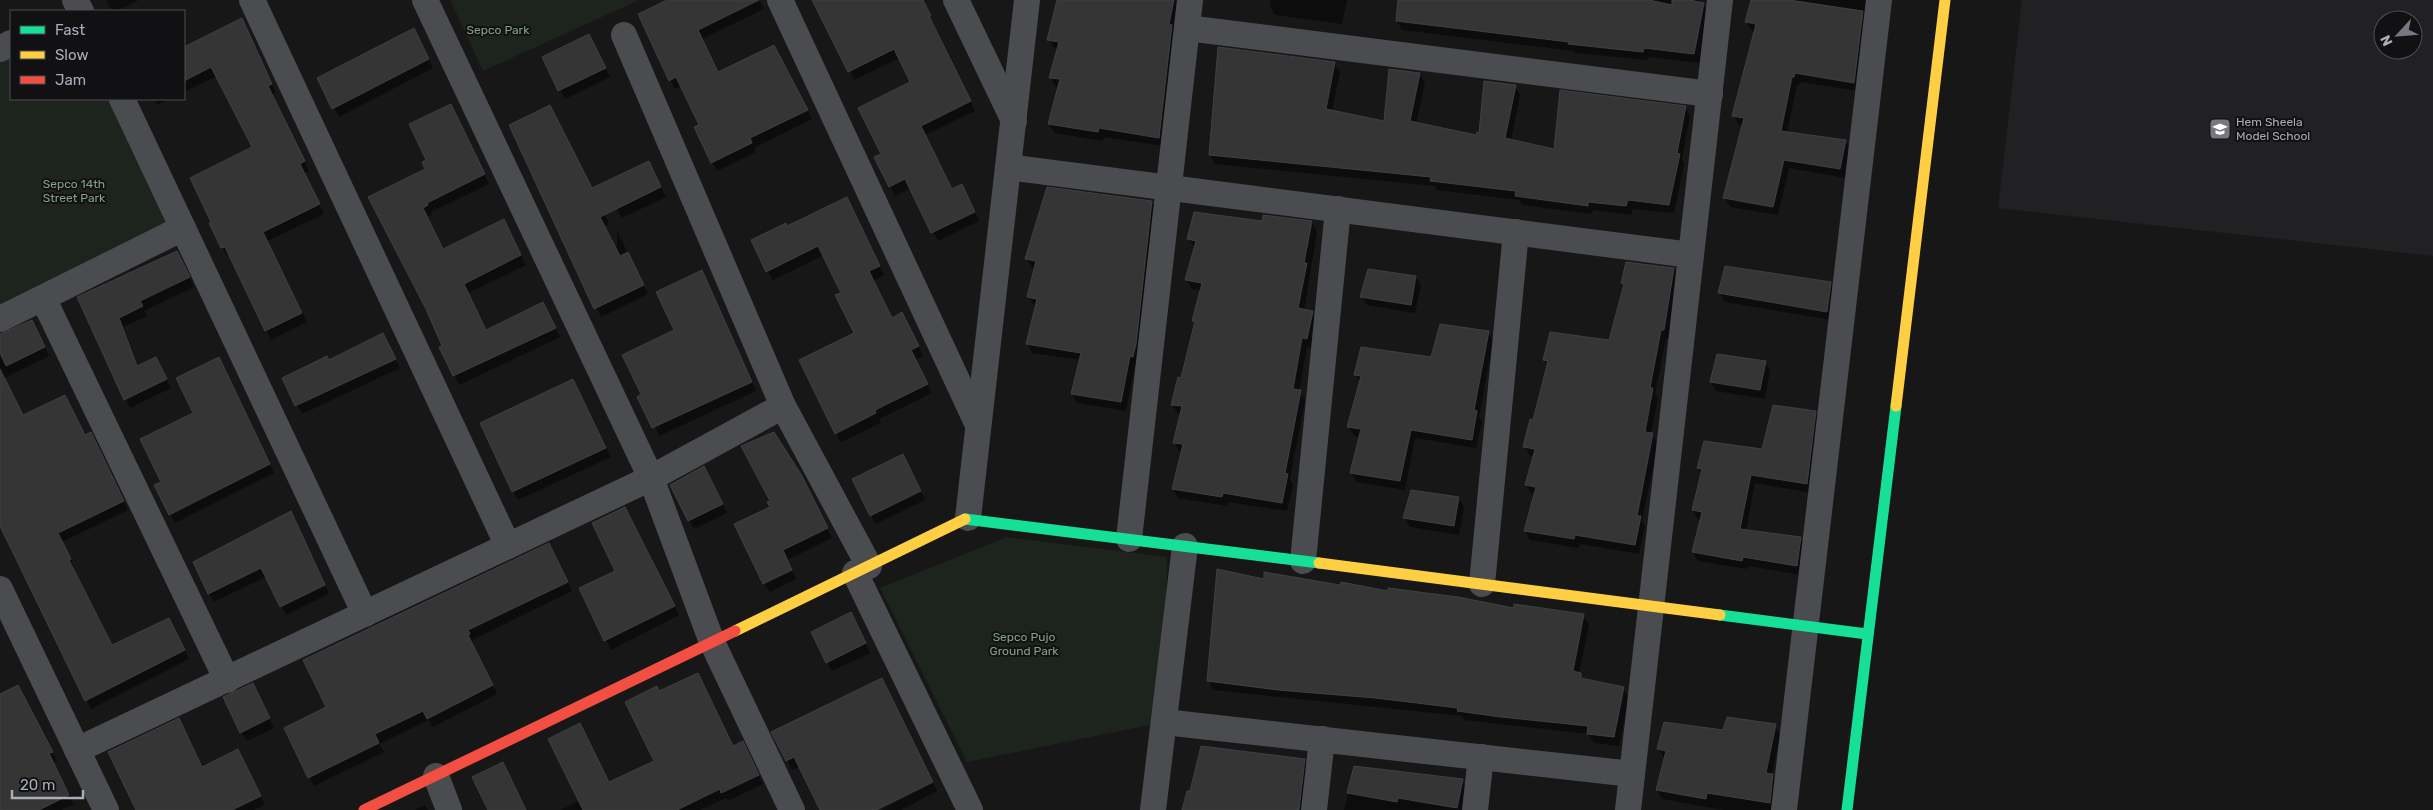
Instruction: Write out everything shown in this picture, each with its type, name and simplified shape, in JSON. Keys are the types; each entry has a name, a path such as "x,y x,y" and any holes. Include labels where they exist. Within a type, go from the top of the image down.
{"street":[{"path":"252,0 508,546"},
{"path":"425,0 651,478 712,642 786,808"},
{"path":"780,0 979,426"},
{"path":"956,0 1014,120"},
{"path":"968,518 1027,0"},
{"path":"1129,539 1190,0"},
{"path":"1628,810 1720,0"},
{"path":"1784,810 1879,0"},
{"path":"1847,810 1945,0"},
{"path":"1187,28 1710,94"},
{"path":"624,35 783,406 862,570 970,810"},
{"path":"122,100 365,614"},
{"path":"1008,167 1692,255"},
{"path":"1303,561 1338,209"},
{"path":"0,319 183,228"},
{"path":"1482,584 1516,232"},
{"path":"43,298 227,680"},
{"path":"77,750 651,478 783,406"},
{"path":"364,810 968,518 1867,634"},
{"path":"1154,810 1185,546"},
{"path":"0,589 106,810"},
{"path":"1164,722 1632,774"},
{"path":"1314,810 1322,739"},
{"path":"1475,810 1481,757"},
{"path":"436,776 449,810"}],"shaded area":[{"name":"Hem Sheela Model School","path":"2022,0 2433,0 2433,256 1998,208"}],"green space":[{"name":"Sepco Park","path":"450,0 639,0 483,71"},
{"name":"Sepco 14th Street Park","path":"10,53 10,100 113,100 174,225 0,312 0,58"},
{"name":"Sepco Pujo Ground Park","path":"1007,537 1167,557 1164,722 967,762 880,588"}],"building":[{"path":"667,0 759,0 698,30 718,72 774,45 808,110 750,138 752,143 711,163 694,127 699,125 676,77 669,81 638,14"},
{"path":"812,0 923,0 971,101 921,126 952,189 962,184 975,212 931,233 905,179 889,187 874,157 881,154 858,108 910,82 894,49 848,72"},
{"path":"1057,0 1174,0 1169,24 1172,25 1159,138 1099,128 1098,132 1048,124 1060,79 1049,78 1059,42 1047,40"},
{"path":"1398,0 1649,0 1672,5 1672,0 1689,0 1704,3 1694,54 1644,48 1643,52 1568,44 1569,42 1396,21"},
{"path":"1751,0 1789,0 1863,11 1854,83 1795,73 1794,77 1792,77 1781,131 1846,140 1840,169 1784,160 1773,207 1723,198 1744,118 1732,116 1756,24 1745,22"},
{"path":"242,18 272,84 268,86 305,161 300,164 320,204 263,232 302,313 265,331 225,247 221,248 190,178 252,147 211,67 185,80 185,46"},
{"path":"414,28 429,59 332,109 317,78"},
{"path":"589,34 606,68 558,91 542,57"},
{"path":"1218,47 1335,62 1326,109 1384,121 1389,69 1420,73 1410,121 1476,135 1477,132 1479,133 1484,81 1516,85 1505,138 1554,149 1560,90 1686,106 1677,153 1680,154 1669,205 1628,200 1626,206 1588,202 1588,206 1515,196 1516,191 1430,181 1431,177 1209,155"},
{"path":"451,104 485,174 427,203 428,205 423,208 443,249 504,219 521,255 464,284 486,330 543,302 556,328 453,376 439,347 442,346 426,309 368,197 425,169 422,162 426,160 409,124"},
{"path":"550,105 592,188 649,161 661,187 600,217 620,256 628,252 644,285 594,309 509,125"},
{"path":"1047,187 1152,201 1136,344 1133,357 1130,356 1121,402 1071,394 1081,353 1026,344 1037,299 1027,297 1036,261 1025,259"},
{"path":"847,197 880,266 869,271 892,318 902,312 919,346 911,350 928,384 875,410 876,413 835,434 799,360 854,333 835,295 841,293 818,246 766,272 751,240 786,223 787,226"},
{"path":"1194,212 1262,221 1263,215 1312,221 1304,263 1307,263 1298,308 1313,311 1307,339 1302,338 1293,389 1301,390 1285,473 1288,474 1282,503 1223,493 1222,497 1172,489 1183,444 1173,443 1182,406 1171,405 1178,377 1181,378 1195,321 1192,321 1202,283 1185,280 1196,241 1187,239"},
{"path":"177,251 190,277 140,301 143,306 119,318 137,366 156,357 167,379 124,400 77,297"},
{"path":"1626,262 1674,268 1664,330 1661,330 1650,388 1653,388 1645,432 1653,433 1637,516 1641,516 1635,545 1575,535 1574,539 1524,531 1536,487 1525,485 1535,449 1523,447 1530,419 1533,420 1548,361 1543,360 1550,332 1609,340 1624,284 1621,283"},
{"path":"1725,266 1831,282 1827,312 1718,293"},
{"path":"1368,269 1416,276 1411,305 1360,297"},
{"path":"702,270 752,382 652,428 637,397 641,394 622,355 674,330 656,292"},
{"path":"32,320 45,347 6,366 0,353 0,334"},
{"path":"1440,324 1489,331 1474,410 1477,411 1472,440 1411,430 1400,481 1350,473 1361,429 1347,427 1361,376 1354,375 1361,347 1431,357"},
{"path":"383,333 396,359 295,406 282,378 327,356 329,360"},
{"path":"1717,354 1766,361 1760,390 1710,382"},
{"path":"219,357 270,464 169,515 154,485 161,482 140,439 193,413 176,378"},
{"path":"0,369 23,415 65,395 85,435 91,432 124,501 58,533 71,559 69,560 112,645 169,618 185,650 85,701 0,526"},
{"path":"573,379 606,448 512,492 480,423"},
{"path":"1773,405 1816,411 1807,484 1751,475 1740,529 1801,537 1797,566 1743,557 1742,561 1692,552 1702,512 1692,510 1702,469 1697,468 1704,441 1762,449"},
{"path":"774,432 802,476 828,528 783,550 792,570 763,584 734,524 770,507 767,502 770,501 741,446"},
{"path":"903,454 921,491 870,516 852,479"},
{"path":"704,466 723,504 688,521 670,485"},
{"path":"1411,490 1459,497 1454,526 1403,518"},
{"path":"625,507 675,606 604,641 579,588 615,571 592,523"},
{"path":"291,511 325,585 280,607 261,568 208,594 193,562"},
{"path":"549,543 568,582 468,630 470,634 468,635 493,685 427,719 423,711 375,734 379,743 308,778 284,728 326,707 303,660"},
{"path":"1217,569 1264,579 1264,572 1340,585 1341,582 1388,591 1388,588 1458,597 1514,608 1514,604 1584,614 1573,671 1581,673 1581,678 1624,687 1614,737 1587,734 1588,726 1457,711 1458,708 1207,681"},
{"path":"851,612 866,643 826,663 811,632"},
{"path":"698,673 733,746 743,741 759,775 721,793 720,789 677,810 583,810 548,739 580,723 609,782 654,761 625,702 657,686 659,691"},
{"path":"882,678 933,782 876,810 820,810 794,757 786,761 771,732"},
{"path":"253,683 270,718 240,733 223,697"},
{"path":"18,685 53,752 49,753 69,795 39,810 0,810 0,694"},
{"path":"1727,717 1776,724 1766,773 1773,774 1770,803 1707,793 1706,799 1656,790 1666,751 1657,749 1664,722 1723,730"},
{"path":"179,718 202,767 238,749 261,796 232,810 136,810 108,752"},
{"path":"1201,746 1305,759 1299,810 1182,810 1187,791 1190,791"},
{"path":"503,762 526,810 488,810 472,777"},
{"path":"1354,766 1463,779 1457,808 1398,798 1397,802 1347,793"}],"traffic: fast":[{"path":"1847,810 1896,406"},
{"path":"965,519 1319,563"},
{"path":"1720,615 1867,634"}],"traffic: slow":[{"path":"1896,406 1945,0"},
{"path":"735,631 965,519"},
{"path":"1319,563 1720,615"}],"traffic: jam":[{"path":"364,810 735,631"}],"place":[{"name":"Hem Sheela Model School","path":"2220,129"}]}
